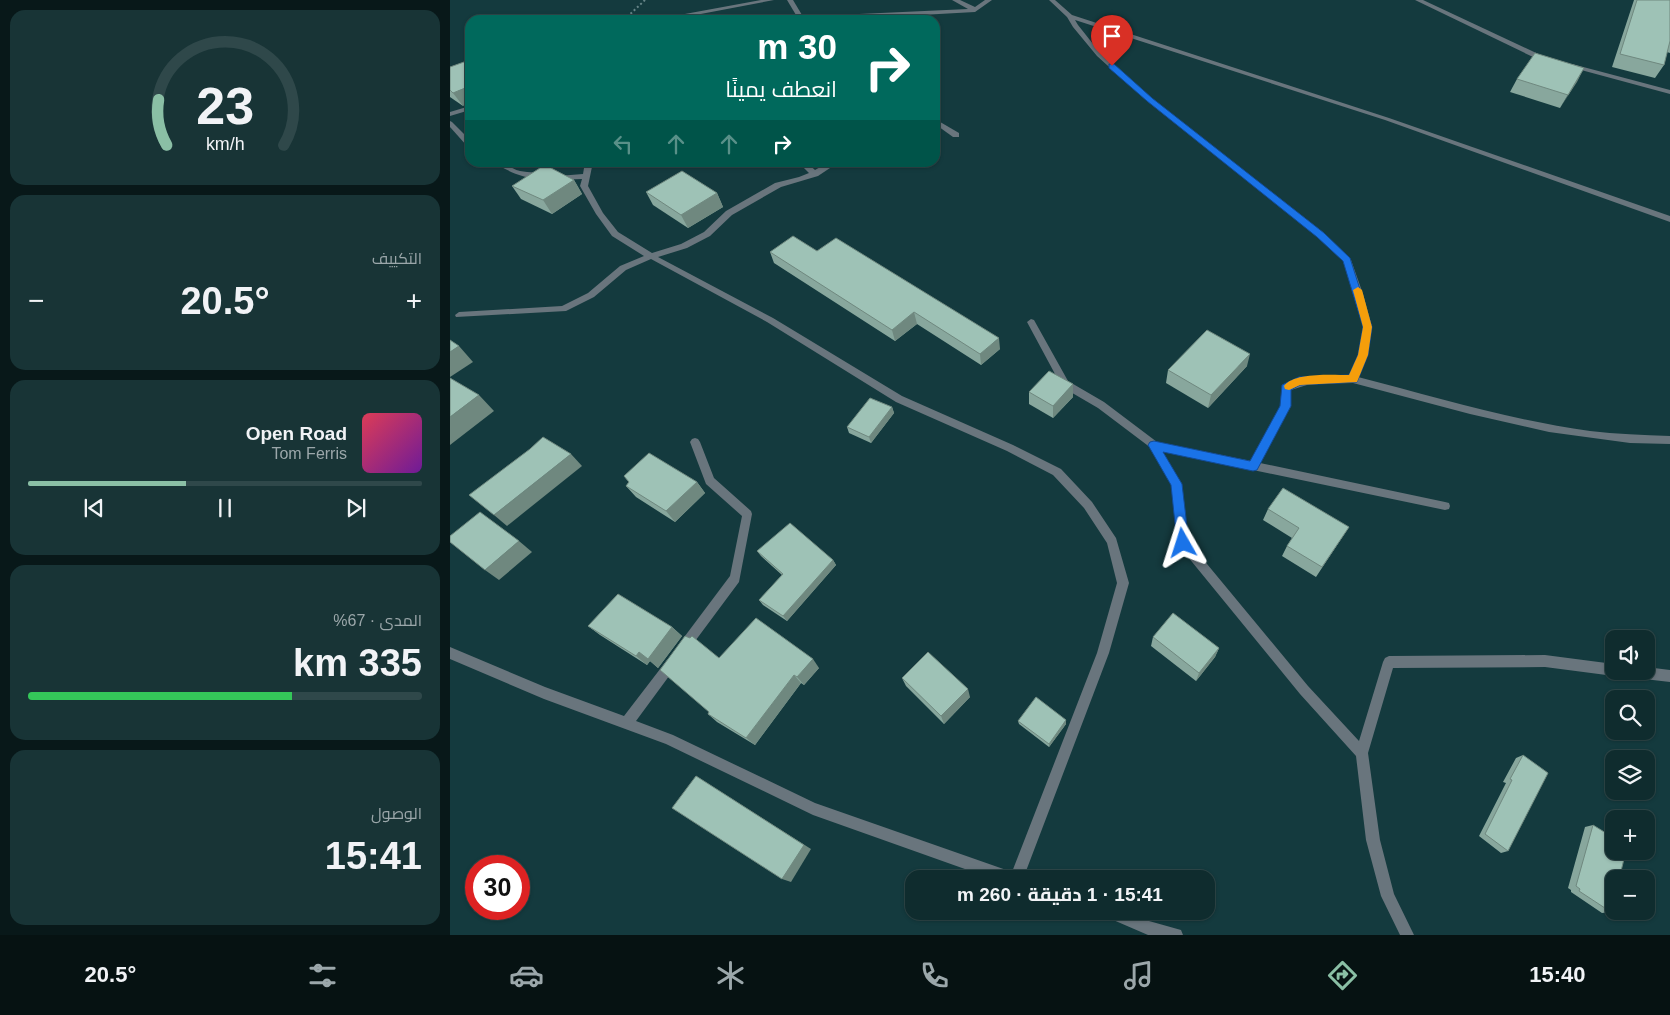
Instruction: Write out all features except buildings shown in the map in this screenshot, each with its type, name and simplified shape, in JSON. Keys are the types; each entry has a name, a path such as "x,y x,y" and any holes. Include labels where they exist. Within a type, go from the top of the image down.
{"street":[{"path":"690,15 771,0"},
{"path":"790,0 799,15"},
{"path":"955,0 975,10"},
{"path":"878,15 975,10 989,0"},
{"path":"1052,0 1070,16 1075,26 1099,55 1149,100 1321,235 1347,260 1368,327 1363,355 1353,379"},
{"path":"1418,0 1535,56 1554,61"},
{"path":"1070,16 1377,116 1670,219"},
{"path":"1564,64 1670,92"},
{"path":"1660,89 1670,87"},
{"path":"450,114 465,110"},
{"path":"450,123 465,139"},
{"path":"940,124 956,135"},
{"path":"507,167 518,173 562,179 587,176"},
{"path":"588,167 584,186 600,214 615,234 651,256 770,320 899,399 1010,448 1057,472 1088,505 1112,541 1123,583 1103,653 1019,870"},
{"path":"807,167 815,174"},
{"path":"458,315 563,309 591,295 623,268 651,256 684,246 706,234 729,213 778,185 802,179 827,167"},
{"path":"1031,322 1065,384 1101,405 1154,445 1176,484 1183,543 1304,690 1362,753"},
{"path":"1253,466 1286,406 1286,388 1299,381 1325,378 1353,379 1550,428 1642,440 1670,440"},
{"path":"627,723 735,578 747,514 710,481 694,442"},
{"path":"1154,445 1445,506"},
{"path":"450,653 544,693 669,739 813,809 989,870"},
{"path":"1407,935 1388,896 1374,840 1362,753 1388,662 1545,661 1605,669"},
{"path":"1655,674 1670,676"},
{"path":"1130,920 1148,928 1176,935"}],"path":[{"path":"629,15 645,0"}],"slow traffic":[{"path":"1289,386 1299,381 1325,378 1353,379 1363,355 1368,327 1358,290"}],"route":[{"path":"1112,66 1149,100 1321,235 1347,260 1368,327 1363,355 1353,379 1325,378 1299,381 1286,388 1286,406 1253,466 1154,445 1176,484 1183,543"}]}
